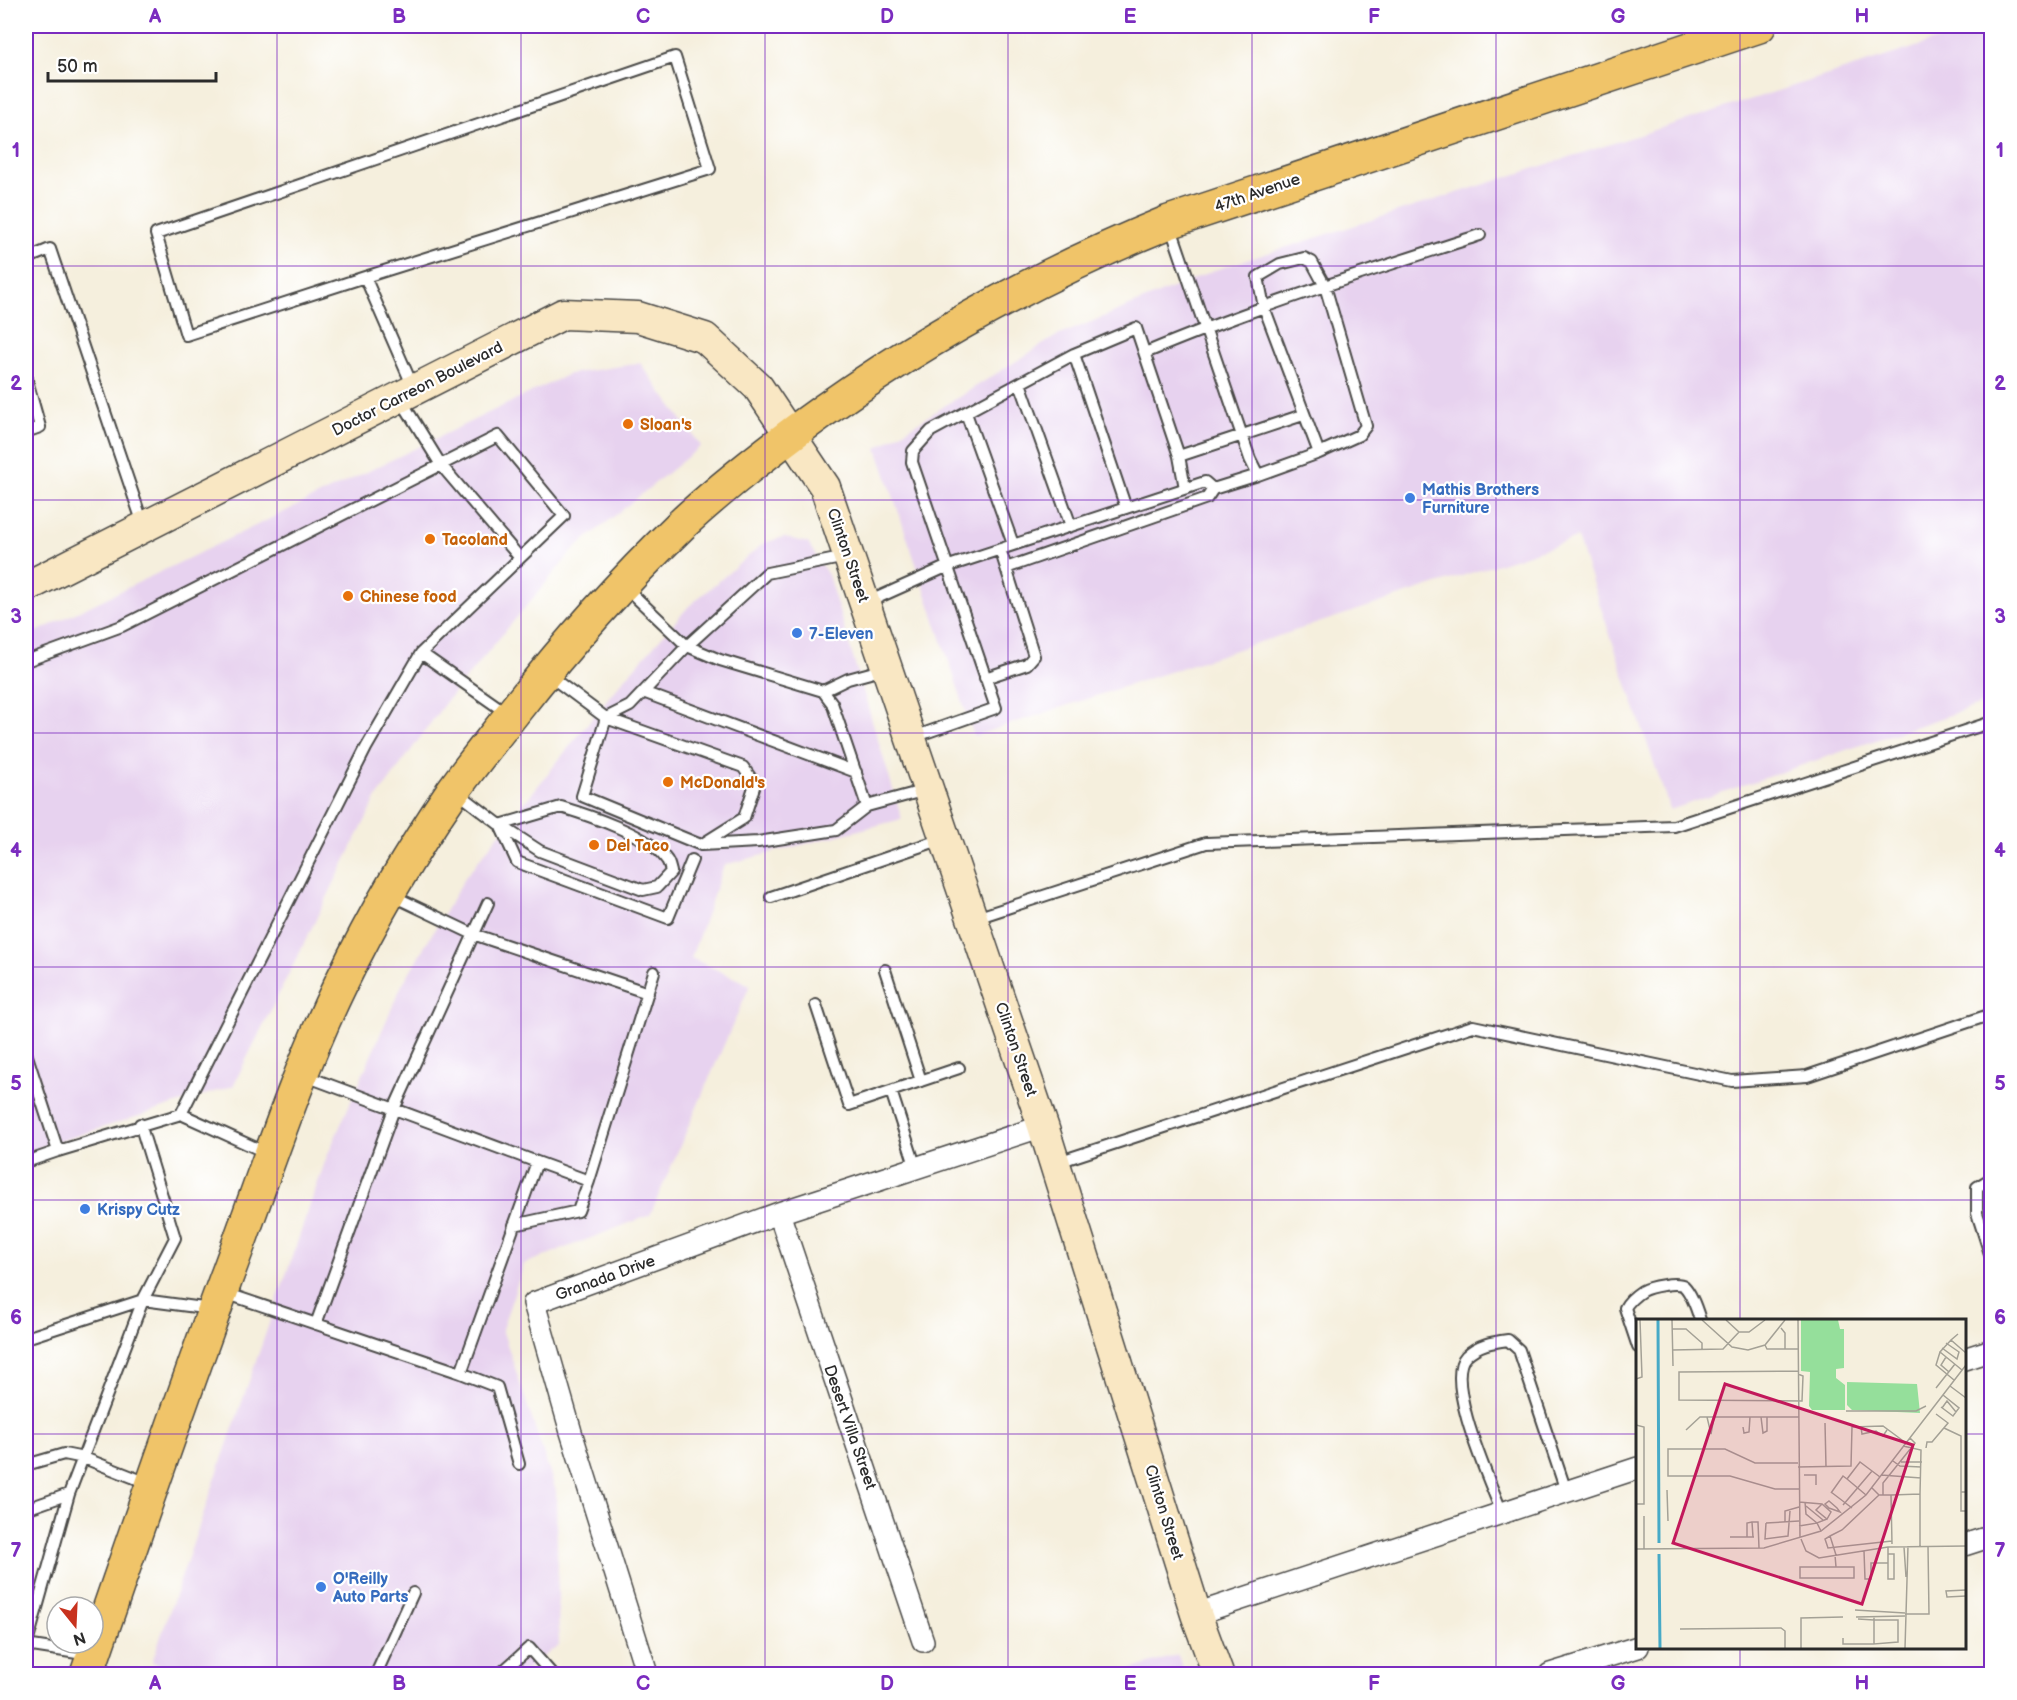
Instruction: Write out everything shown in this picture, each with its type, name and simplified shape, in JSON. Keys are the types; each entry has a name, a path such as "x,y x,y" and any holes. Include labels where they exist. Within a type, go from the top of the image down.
{"main road":[{"name":"47th Avenue","path":"91,1665 152,1484 270,1155 300,1074 342,981 388,893 454,790 545,672 622,584 683,524 749,466 877,374 952,327 1079,261 1169,222 1759,26"}],"street":[{"name":"Doctor Carreon Boulevard","path":"26,587 563,314 638,317 705,338 758,387 791,435"},
{"name":"Clinton Street","path":"791,435 825,487 888,669 1043,1126 1196,1614 1218,1674"},
{"name":"Granada Drive","path":"647,1674 571,1432 534,1303 779,1213 1043,1126"},
{"name":"Desert Villa Street","path":"779,1213 923,1641"},
{"path":"1966,1359 1992,1350"},
{"path":"1196,1614 1636,1469"},
{"path":"1966,1545 1992,1536"},
{"path":"1550,1674 1636,1648"}],"lane":[{"path":"675,57 710,169 365,277 186,335 156,234 675,57"},
{"path":"1169,222 1250,459 1258,475"},
{"path":"1144,353 1206,327 1480,235"},
{"path":"26,259 50,249 144,527"},
{"path":"1006,568 1207,498 1213,489 1319,453 1359,435 1366,426 1325,286 1312,262 1304,258 1280,264 1258,277 1264,307 1319,453"},
{"path":"365,277 407,394 441,465 520,558"},
{"path":"911,738 996,708 912,462 913,451 931,431 1074,354 1136,328 1179,456 1185,488"},
{"path":"1074,354 1126,508"},
{"path":"26,377 40,427 26,432"},
{"path":"1020,383 1071,526"},
{"path":"966,413 1013,544"},
{"path":"1179,456 1303,415"},
{"path":"26,661 122,626 498,436 564,516 421,653 366,748 181,1113"},
{"path":"865,603 946,567 1013,544 1205,482 1213,489"},
{"path":"985,678 1027,664 1034,656 1000,549"},
{"path":"849,556 768,573 687,646 630,706 606,718 582,796 701,845 758,842 836,830 867,806 929,789"},
{"path":"622,584 687,646 720,660 824,692 832,704 867,806"},
{"path":"421,653 511,716"},
{"path":"824,692 848,679 888,669"},
{"path":"545,672 606,718 743,766 755,783 744,818 701,845"},
{"path":"643,692 797,752 856,772"},
{"path":"973,919 1206,843 1674,826 1992,722"},
{"path":"454,790 500,825 540,851 643,890 657,887 671,872 667,859 650,844 623,830 561,807 500,825"},
{"path":"500,825 517,862 668,918 692,860"},
{"path":"771,897 945,837"},
{"path":"388,893 473,934 648,993"},
{"path":"316,1324 394,1109 488,903"},
{"path":"885,970 921,1081"},
{"path":"514,1225 578,1211 654,972"},
{"path":"816,1005 849,1105 959,1068"},
{"path":"1055,1163 1473,1026 1732,1081 1807,1076 1992,1014"},
{"path":"26,1053 58,1151"},
{"path":"300,1074 589,1181"},
{"path":"891,1091 916,1168"},
{"path":"26,1162 140,1124 181,1113 270,1155"},
{"path":"91,1665 26,1646 69,1494 142,1300 175,1238 140,1124"},
{"path":"460,1373 537,1162"},
{"path":"1992,1178 1977,1187 1977,1213 1992,1260"},
{"path":"1636,1341 1625,1308 1643,1290 1676,1283 1684,1286 1696,1307 1700,1319"},
{"path":"26,1338 142,1300 218,1301 316,1324 460,1373 497,1388 519,1464"},
{"path":"1502,1513 1465,1414 1459,1373 1465,1357 1487,1342 1508,1340 1519,1350 1566,1491"},
{"path":"26,1465 64,1454 84,1458 152,1484"},
{"path":"26,1509 69,1494"},
{"path":"376,1674 413,1593"},
{"path":"500,1674 529,1648 552,1674"}],"shaded area":[{"path":"1982,26 1991,26 1991,701 1670,810 1577,538 974,736 877,448 1055,337 1218,269"},
{"path":"640,363 701,446 575,548 445,703 376,799 233,1086 26,1152 26,637 569,374"},
{"path":"784,537 808,543 828,575 902,819 724,865 691,958 750,985 650,1215 524,1264 502,1329 556,1491 559,1645 520,1674 190,1674 152,1662 327,1156 402,985 466,876 613,692 689,606 764,543"},
{"path":"1177,1655 1184,1674 1118,1674"}],"place":[{"name":"Sloan's","path":"628,424"},
{"name":"Mathis Brothers Furniture","path":"1410,498"},
{"name":"Tacoland","path":"430,539"},
{"name":"Chinese food","path":"348,596"},
{"name":"7-Eleven","path":"797,633"},
{"name":"McDonald's","path":"668,782"},
{"name":"Del Taco","path":"594,845"},
{"name":"Krispy Cutz","path":"85,1209"},
{"name":"O'Reilly Auto Parts","path":"321,1587"}]}
